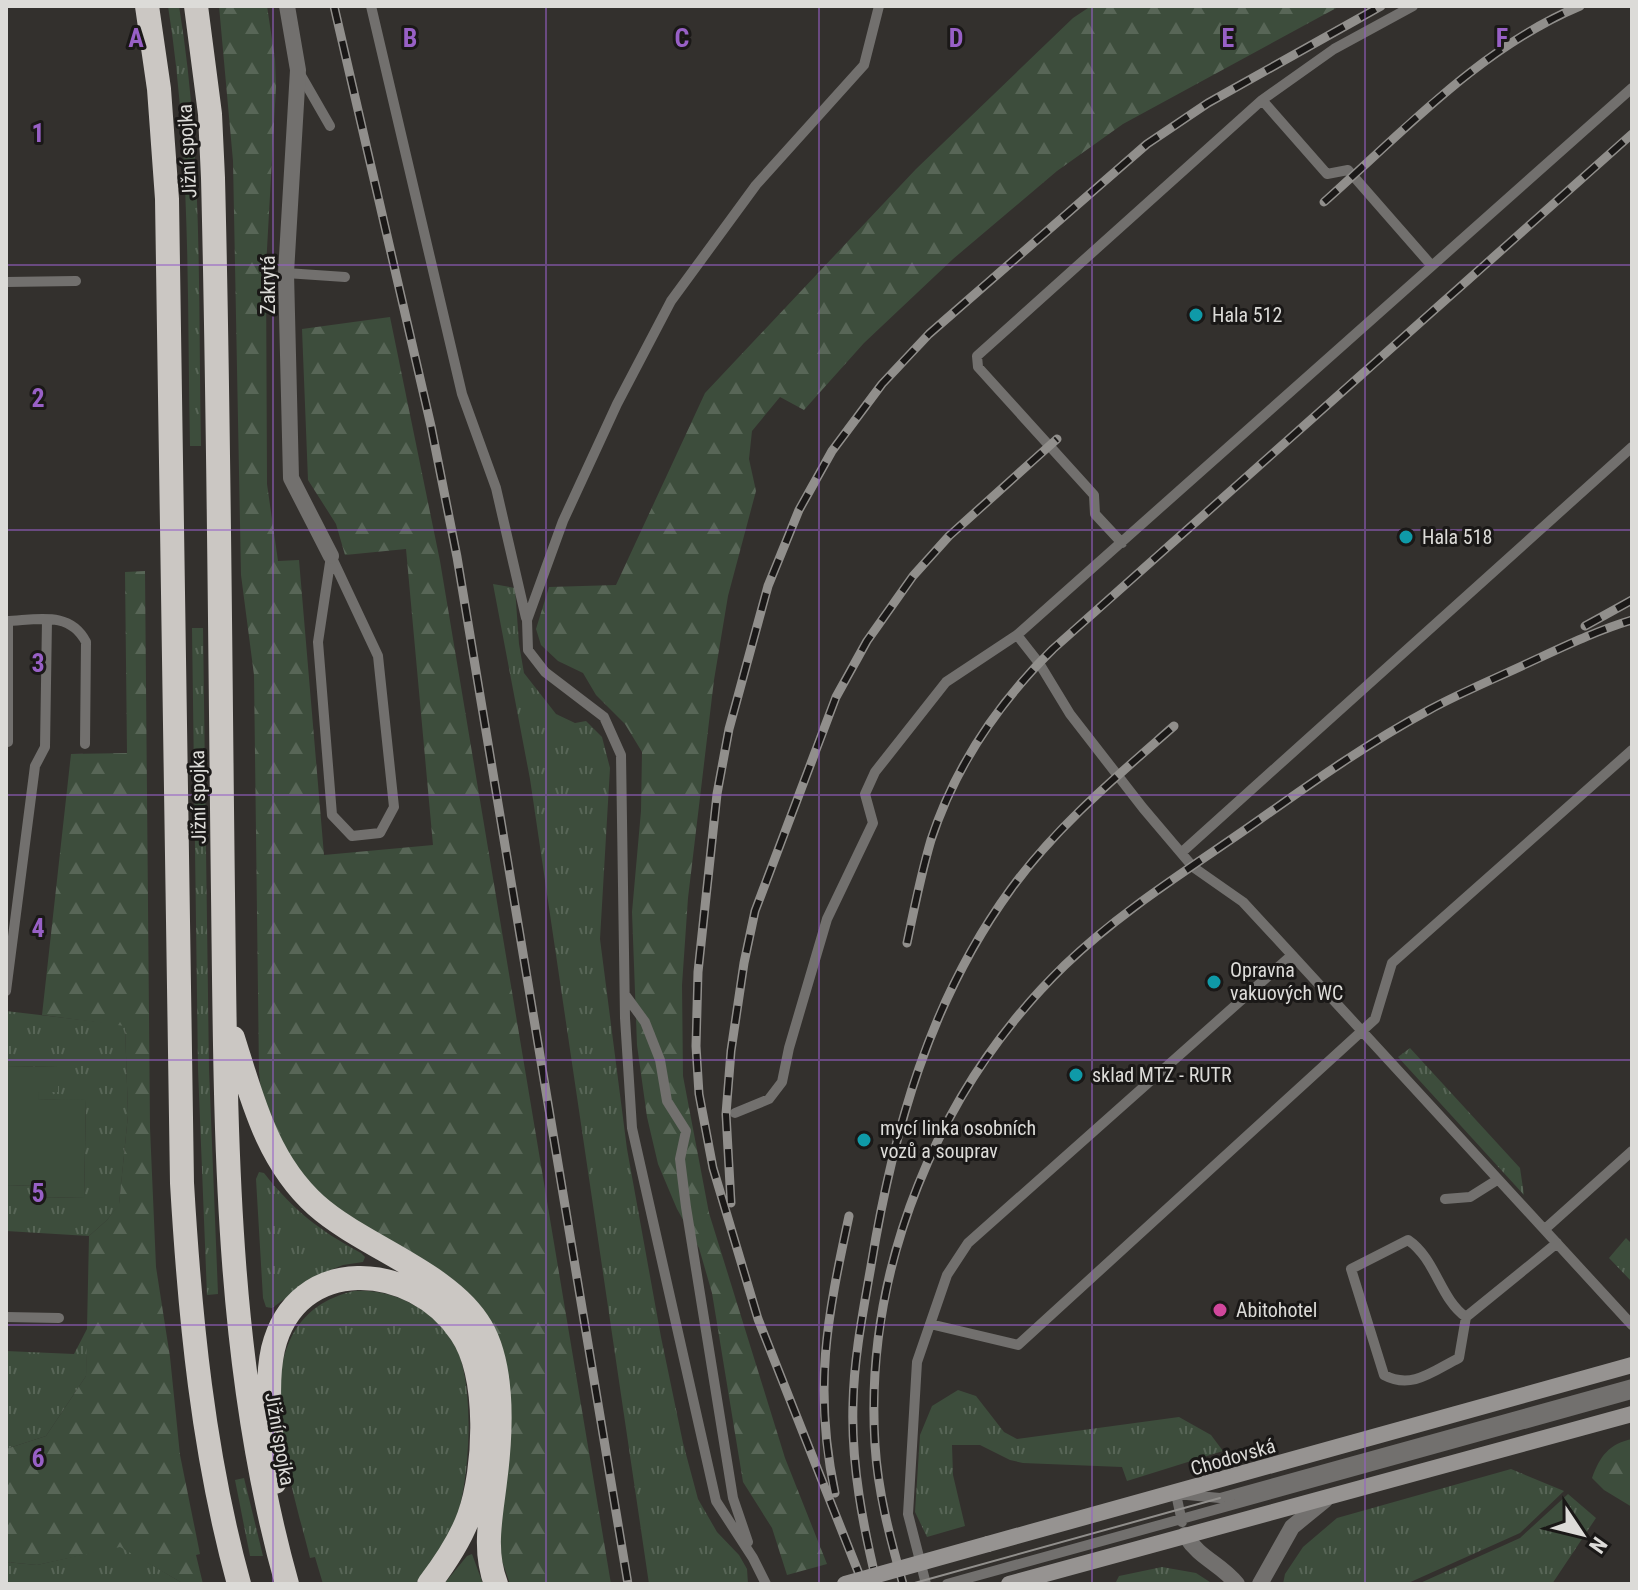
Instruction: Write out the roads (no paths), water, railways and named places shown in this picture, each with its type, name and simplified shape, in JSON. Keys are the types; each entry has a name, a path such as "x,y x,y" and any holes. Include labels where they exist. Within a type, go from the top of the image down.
{"highway":[{"name":"Jižní spojka","path":"147,6 159,89 167,199 183,1199 190,1314 198,1377 210,1454 239,1584"},
{"name":"Jižní spojka","path":"196,6 207,88 213,178 224,1011 229,1167 238,1320 254,1438 287,1584"},
{"path":"224,1011 266,1135 291,1179 338,1222 446,1289 475,1317 487,1338 495,1362 498,1391 498,1454 488,1540 490,1566 496,1584"},
{"path":"280,1557 270,1382 273,1349 296,1305 317,1289 354,1276 382,1278 425,1298 446,1314 468,1345 477,1375 481,1441 476,1492 460,1536 429,1584"}],"main road":[{"name":"Chodovská","path":"845,1584 1632,1365"},
{"path":"1009,1584 1183,1527 1325,1500 1632,1414"}],"street":[{"name":"Zakrytá","path":"287,6 298,70 286,273 291,478 331,556"},
{"path":"1260,1584 1292,1527 1325,1500"},
{"path":"1183,1527 1195,1551 1222,1569 1237,1584"}],"lane":[{"path":"371,6 462,394 496,488 527,620 528,650 545,672 604,717 621,755 625,994 632,1128 716,1501 766,1584"},
{"path":"527,620 563,521 617,404 671,301 756,185 864,65 879,6"},
{"path":"1122,543 1095,514 1094,495 975,360 980,352 1262,100 1334,49 1413,6"},
{"path":"298,70 330,126"},
{"path":"735,1113 769,1099 782,1082 792,1034 827,919 873,823 865,794 870,780 946,682 1017,635 1632,88"},
{"path":"1262,100 1327,174 1348,170 1432,266"},
{"path":"286,273 345,277"},
{"path":"6,282 76,281"},
{"path":"1181,853 1632,447"},
{"path":"331,556 378,656 394,807 380,833 352,836 332,815 318,642 331,556"},
{"path":"6,991 35,766 45,747 47,620"},
{"path":"8,742 7,621 47,620 69,622 80,629 86,642 85,744"},
{"path":"1017,635 1039,663 1070,714 1181,853 1198,872 1243,902 1632,1325"},
{"path":"930,1324 1018,1345 1375,1019 1392,963 1632,750"},
{"path":"926,1584 908,1514 917,1362 947,1275 968,1243 1292,955"},
{"path":"625,994 645,1022 660,1060 667,1101 686,1131 680,1159 686,1207 733,1498 753,1558"},
{"path":"1545,1229 1632,1151"},
{"path":"1445,1199 1470,1197 1497,1180"},
{"path":"1466,1317 1456,1310 1419,1248 1408,1240 1351,1269 1384,1375 1397,1382 1412,1382 1459,1358 1466,1317 1557,1243"},
{"path":"6,1317 59,1318"},
{"path":"1183,1527 1176,1494 1220,1498 1632,1384"},
{"path":"947,1584 1183,1527 1632,1394"}],"tram line":[{"path":"911,1584 1220,1498"}],"railway":[{"path":"334,6 431,426 457,557 628,1584"},
{"path":"863,1584 758,1319 713,1168 699,1094 696,1046 698,972 717,794 729,729 768,586 799,510 832,451 882,384 929,334 1147,144 1208,103 1381,6"},
{"path":"1324,202 1413,120 1476,68 1509,44 1580,6"},
{"path":"907,943 931,840 941,813 981,737 1033,669 1632,134"},
{"path":"731,1203 726,1114 731,1051 744,963 755,911 836,697 867,641 913,576 949,536 1057,439"},
{"path":"1585,626 1632,600"},
{"path":"903,1584 882,1498 875,1445 875,1379 882,1313 897,1248 918,1185 946,1124 980,1067 1020,1014 1065,965 1111,925 1321,776 1407,722 1453,698 1578,640 1632,620"},
{"path":"877,1584 856,1472 853,1427 855,1369 880,1216 919,1068 958,976 1011,889 1067,823 1174,726"},
{"path":"835,1493 828,1455 824,1387 829,1321 849,1216"}],"place":[{"name":"Hala 512","path":"1196,315"},
{"name":"Hala 518","path":"1406,537"},
{"name":"Opravna vakuových WC","path":"1214,982"},
{"name":"sklad MTZ - RUTR","path":"1076,1075"},
{"name":"mycí linka osobních vozů a souprav","path":"864,1140"},
{"name":"Abitohotel","path":"1220,1310"}]}
